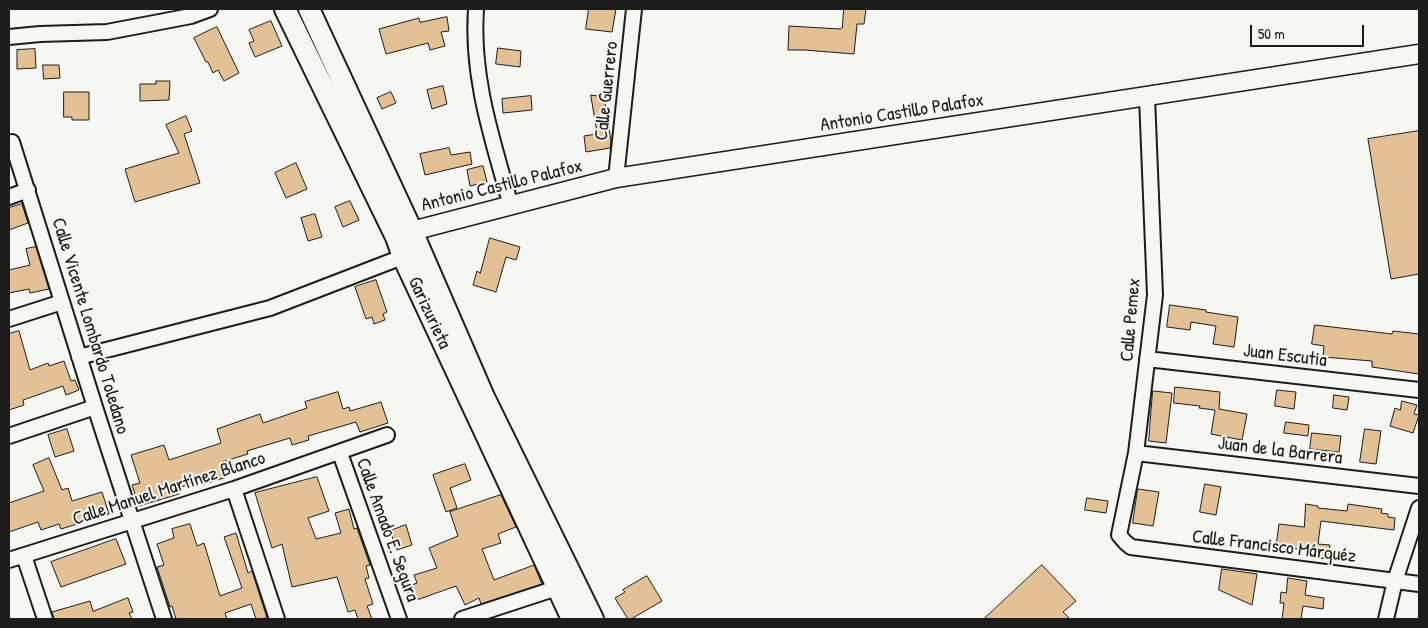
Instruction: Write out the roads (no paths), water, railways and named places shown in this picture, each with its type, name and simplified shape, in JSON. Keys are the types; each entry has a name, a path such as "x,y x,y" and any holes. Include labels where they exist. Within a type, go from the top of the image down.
{"main road":[{"name":"Garizurieta","path":"284,9 404,234"},
{"name":"Garizurieta","path":"309,9 412,254 557,588 578,617"},
{"name":"Garizurieta","path":"412,254 576,581 578,617"}],"street":[{"path":"9,37 107,32 190,16 210,9"},
{"path":"476,9 476,51 482,103 511,206"},
{"name":"Calle Guerrero","path":"616,178 634,9"},
{"name":"Antonio Castillo Palafox","path":"404,234 616,178 1419,54"},
{"name":"Calle Pemex","path":"1125,542 1119,535 1136,453 1155,295 1147,97"},
{"name":"Calle Vicente Lombardo Toledano","path":"12,142 164,619"},
{"path":"9,197 28,190"},
{"path":"79,356 270,308 412,254"},
{"path":"9,319 62,302"},
{"name":"Juan Escutia","path":"1147,359 1419,390"},
{"path":"9,436 95,407"},
{"name":"Calle Manuel Martínez Blanco","path":"9,560 234,489 387,435"},
{"name":"Calle Amado E. Segura","path":"340,453 399,619"},
{"name":"Juan de la Barrera","path":"1136,453 1419,486"},
{"path":"234,489 277,619"},
{"path":"1386,619 1394,581 1419,508"},
{"name":"Calle Francisco Márquéz","path":"1125,542 1131,547 1419,584"},
{"path":"24,556 45,619"},
{"path":"462,619 576,581"}]}
